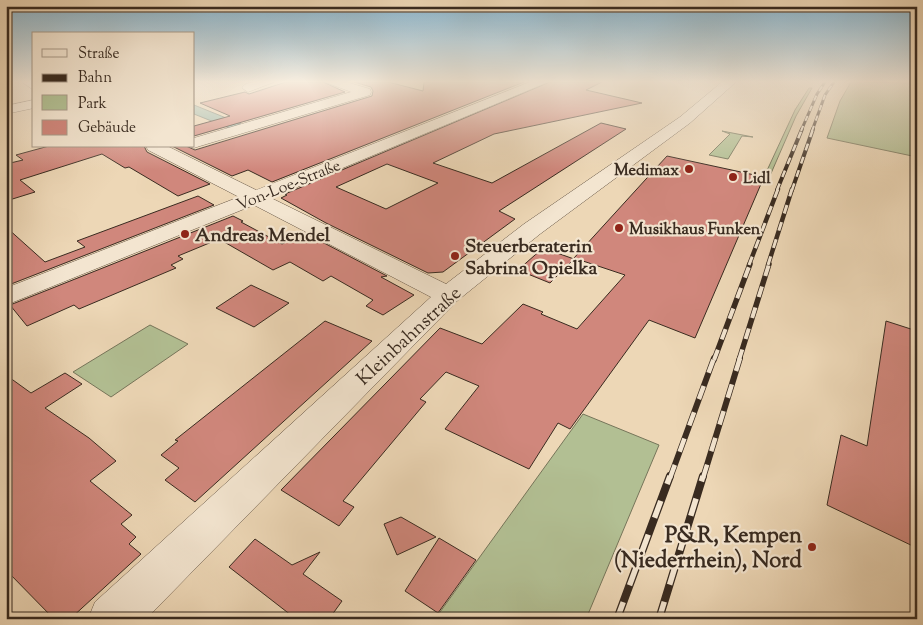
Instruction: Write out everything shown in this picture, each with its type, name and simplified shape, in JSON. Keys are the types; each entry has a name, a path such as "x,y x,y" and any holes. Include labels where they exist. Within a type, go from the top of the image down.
{"street":[{"path":"195,142 299,111"},
{"name":"Von-Loe-Straße","path":"6,297 468,111"},
{"name":"Kleinbahnstraße","path":"112,619 448,295 532,229 695,111"},
{"path":"166,148 255,197 448,295"}],"green space":[{"path":"794,111 799,111 769,178 764,177"},
{"path":"836,111 917,111 917,157 827,138"},
{"path":"722,131 753,137 742,136 728,159 709,155 730,134"},
{"path":"150,325 188,344 111,397 73,372"},
{"path":"583,414 659,445 586,619 435,619"}],"shaded area":[{"path":"195,111 209,111 241,124 229,128 195,114"}],"building":[{"path":"219,111 279,111 195,136 195,126 230,116"},
{"path":"322,111 450,111 272,182 248,170 232,176 176,148 190,148 195,150"},
{"path":"481,111 603,111 494,134 433,163 492,183 601,123 626,129 499,211 515,219 443,272 428,273 326,223 281,198 287,195 285,194","holes":["387,164 438,183 386,209 336,187"]},
{"path":"42,148 145,148 147,152 210,184 178,196 129,167 125,168 102,154 20,180 35,192 6,201 6,164 23,160 16,155"},
{"path":"667,156 764,177 695,338 649,320 570,429 558,423 529,469 445,429 479,386 446,372 420,399 426,402 343,501 354,507 339,526 281,490 440,328 482,344 523,304 543,312 541,314 577,329 625,275 574,258"},
{"path":"198,196 214,205 6,286 6,227 45,262 85,247 77,241"},
{"path":"233,216 282,244 305,233 387,276 381,277 414,295 383,315 366,306 373,300 331,276 323,281 290,262 273,270 219,239 178,256 183,259 171,265 176,268 79,309 74,305 27,326 10,305"},
{"path":"543,248 574,259 550,283 518,270"},
{"path":"251,285 289,303 254,327 216,308"},
{"path":"325,321 372,341 195,502 165,480 179,468 161,455 178,441 175,440"},
{"path":"886,321 917,331 917,548 827,505 841,435 867,446"},
{"path":"65,373 82,384 45,408 89,438 116,461 90,481 132,515 121,524 136,537 129,544 141,554 70,619 54,619 6,570 6,375 31,393"},
{"path":"401,517 436,537 397,555 384,524"},
{"path":"439,538 476,560 438,613 405,591"},
{"path":"255,539 292,565 320,552 303,574 342,601 329,619 296,619 229,567"}],"railway":[{"path":"801,131 810,111"},
{"path":"812,131 819,111"},
{"path":"777,190 802,129"},
{"path":"792,190 813,129"},
{"path":"749,265 778,189"},
{"path":"768,265 792,189"},
{"path":"714,360 750,264"},
{"path":"739,360 769,264"},
{"path":"670,478 714,358"},
{"path":"703,478 740,358"},
{"path":"617,619 670,476"},
{"path":"659,619 703,476"}],"place":[{"name":"Medimax","path":"689,169"},
{"name":"Lidl","path":"733,177"},
{"name":"Musikhaus Funken","path":"619,228"},
{"name":"Andreas Mendel","path":"185,234"},
{"name":"Steuerberaterin Sabrina Opielka","path":"455,256"},
{"name":"P&R, Kempen (Niederrhein), Nord","path":"812,547"}]}
